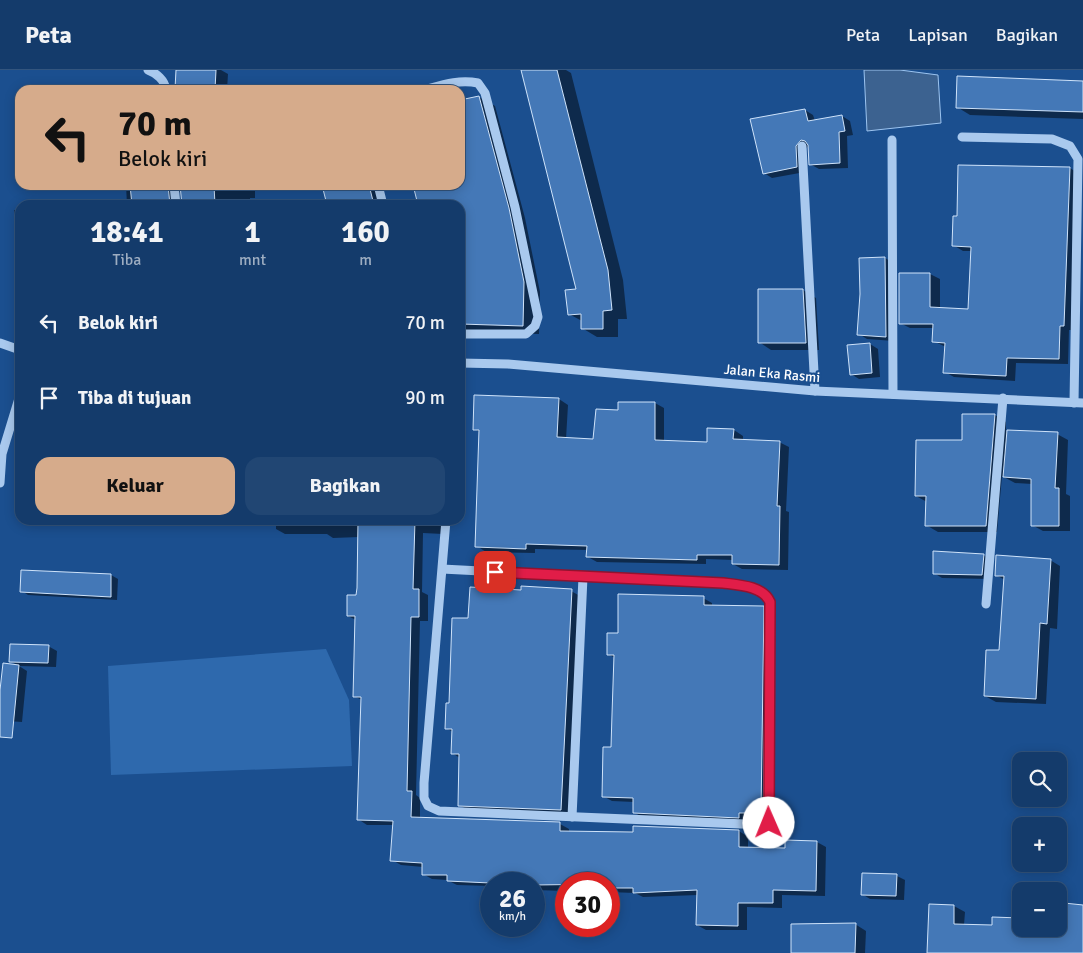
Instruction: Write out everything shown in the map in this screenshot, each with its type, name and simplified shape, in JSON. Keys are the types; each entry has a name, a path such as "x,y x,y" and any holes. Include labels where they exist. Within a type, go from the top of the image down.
{"street":[{"path":"148,70 155,72 165,85"},
{"path":"443,85 458,81 470,81 478,83 485,93 516,207 538,317 536,326 526,334 465,334"},
{"path":"962,137 1052,139 1070,146 1078,159 1078,403"},
{"path":"892,140 893,394"},
{"path":"802,146 816,391"},
{"path":"0,343 15,348"},
{"name":"Jalan Eka Rasmi","path":"465,364 508,364 816,391 1004,398 1078,403"},
{"path":"986,604 1004,398"},
{"path":"0,483 1,454 15,411"},
{"path":"442,569 723,583 750,587 768,597 770,602 769,823 765,826 747,826 439,811 431,808 426,802 424,783 446,525"},
{"path":"572,817 583,577"}],"shaded area":[{"path":"864,70 900,70 938,75 941,123 867,131"},
{"path":"326,649 349,700 352,766 111,775 108,666"}],"building":[{"path":"176,70 216,70 215,85 175,85"},
{"path":"521,70 557,70 608,270 612,310 603,311 603,329 581,329 581,314 568,315 565,290 576,289"},
{"path":"957,76 1083,81 1083,112 956,108"},
{"path":"479,96 509,208 524,282 523,326 465,324 465,200 417,200 414,190 465,190 465,99"},
{"path":"805,109 808,121 842,115 845,131 839,132 840,163 809,165 808,145 805,141 801,140 796,146 797,167 763,174 750,119"},
{"path":"958,165 1070,167 1064,326 1060,326 1059,359 1007,358 1006,376 943,373 945,343 932,342 933,324 899,324 899,273 930,273 930,307 968,309 971,247 952,246 953,216 957,216"},
{"path":"130,190 168,190 170,200 132,200"},
{"path":"180,190 214,190 215,200 182,200"},
{"path":"323,190 370,190 373,200 326,200"},
{"path":"885,257 886,337 857,335 860,294 859,258"},
{"path":"758,289 803,289 806,343 758,343"},
{"path":"870,343 872,373 850,375 847,345"},
{"path":"474,395 559,398 557,437 593,439 596,409 618,410 618,402 655,402 655,440 707,442 707,428 734,429 733,439 780,441 777,506 780,506 779,565 732,564 732,555 697,555 697,560 586,557 587,546 526,544 526,549 475,547 479,430 473,430"},
{"path":"962,414 995,414 986,526 925,526 926,496 915,496 916,440 962,440"},
{"path":"1007,430 1058,432 1055,488 1059,488 1059,526 1031,526 1031,479 1003,477"},
{"path":"358,525 415,525 413,589 419,589 419,617 411,617 407,791 412,791 411,817 560,822 560,831 633,832 633,826 739,830 739,847 785,848 785,840 817,841 816,891 773,890 773,903 738,903 738,926 696,925 697,890 633,893 633,888 620,888 620,872 555,872 555,885 545,885 545,872 480,872 480,883 447,881 447,875 422,875 422,863 390,861 393,821 357,820 361,697 353,697 355,616 347,616 347,595 356,595"},
{"path":"933,551 984,554 982,575 933,574"},
{"path":"996,555 1051,559 1047,624 1040,623 1036,699 984,696 986,650 999,650 1004,576 995,576"},
{"path":"21,570 111,574 111,597 20,592"},
{"path":"521,586 572,589 561,810 458,806 459,754 451,754 452,729 445,729 446,703 449,703 452,618 468,618 470,587 521,590"},
{"path":"618,594 704,596 704,605 764,606 761,813 739,813 739,818 633,813 633,798 602,797 603,747 611,747 614,655 607,655 607,633 618,633"},
{"path":"10,644 49,645 48,663 9,662"},
{"path":"3,663 19,665 12,738 0,737 0,690"},
{"path":"862,873 897,874 896,896 861,895"},
{"path":"1067,903 1083,905 1083,953 927,953 929,904 954,905 954,924 992,925 992,917 1012,918 1012,937 1067,937"},
{"path":"856,923 855,953 791,953 791,924"}],"route":[{"path":"495,572 723,583 750,587 768,597 770,602 769,823"}]}
